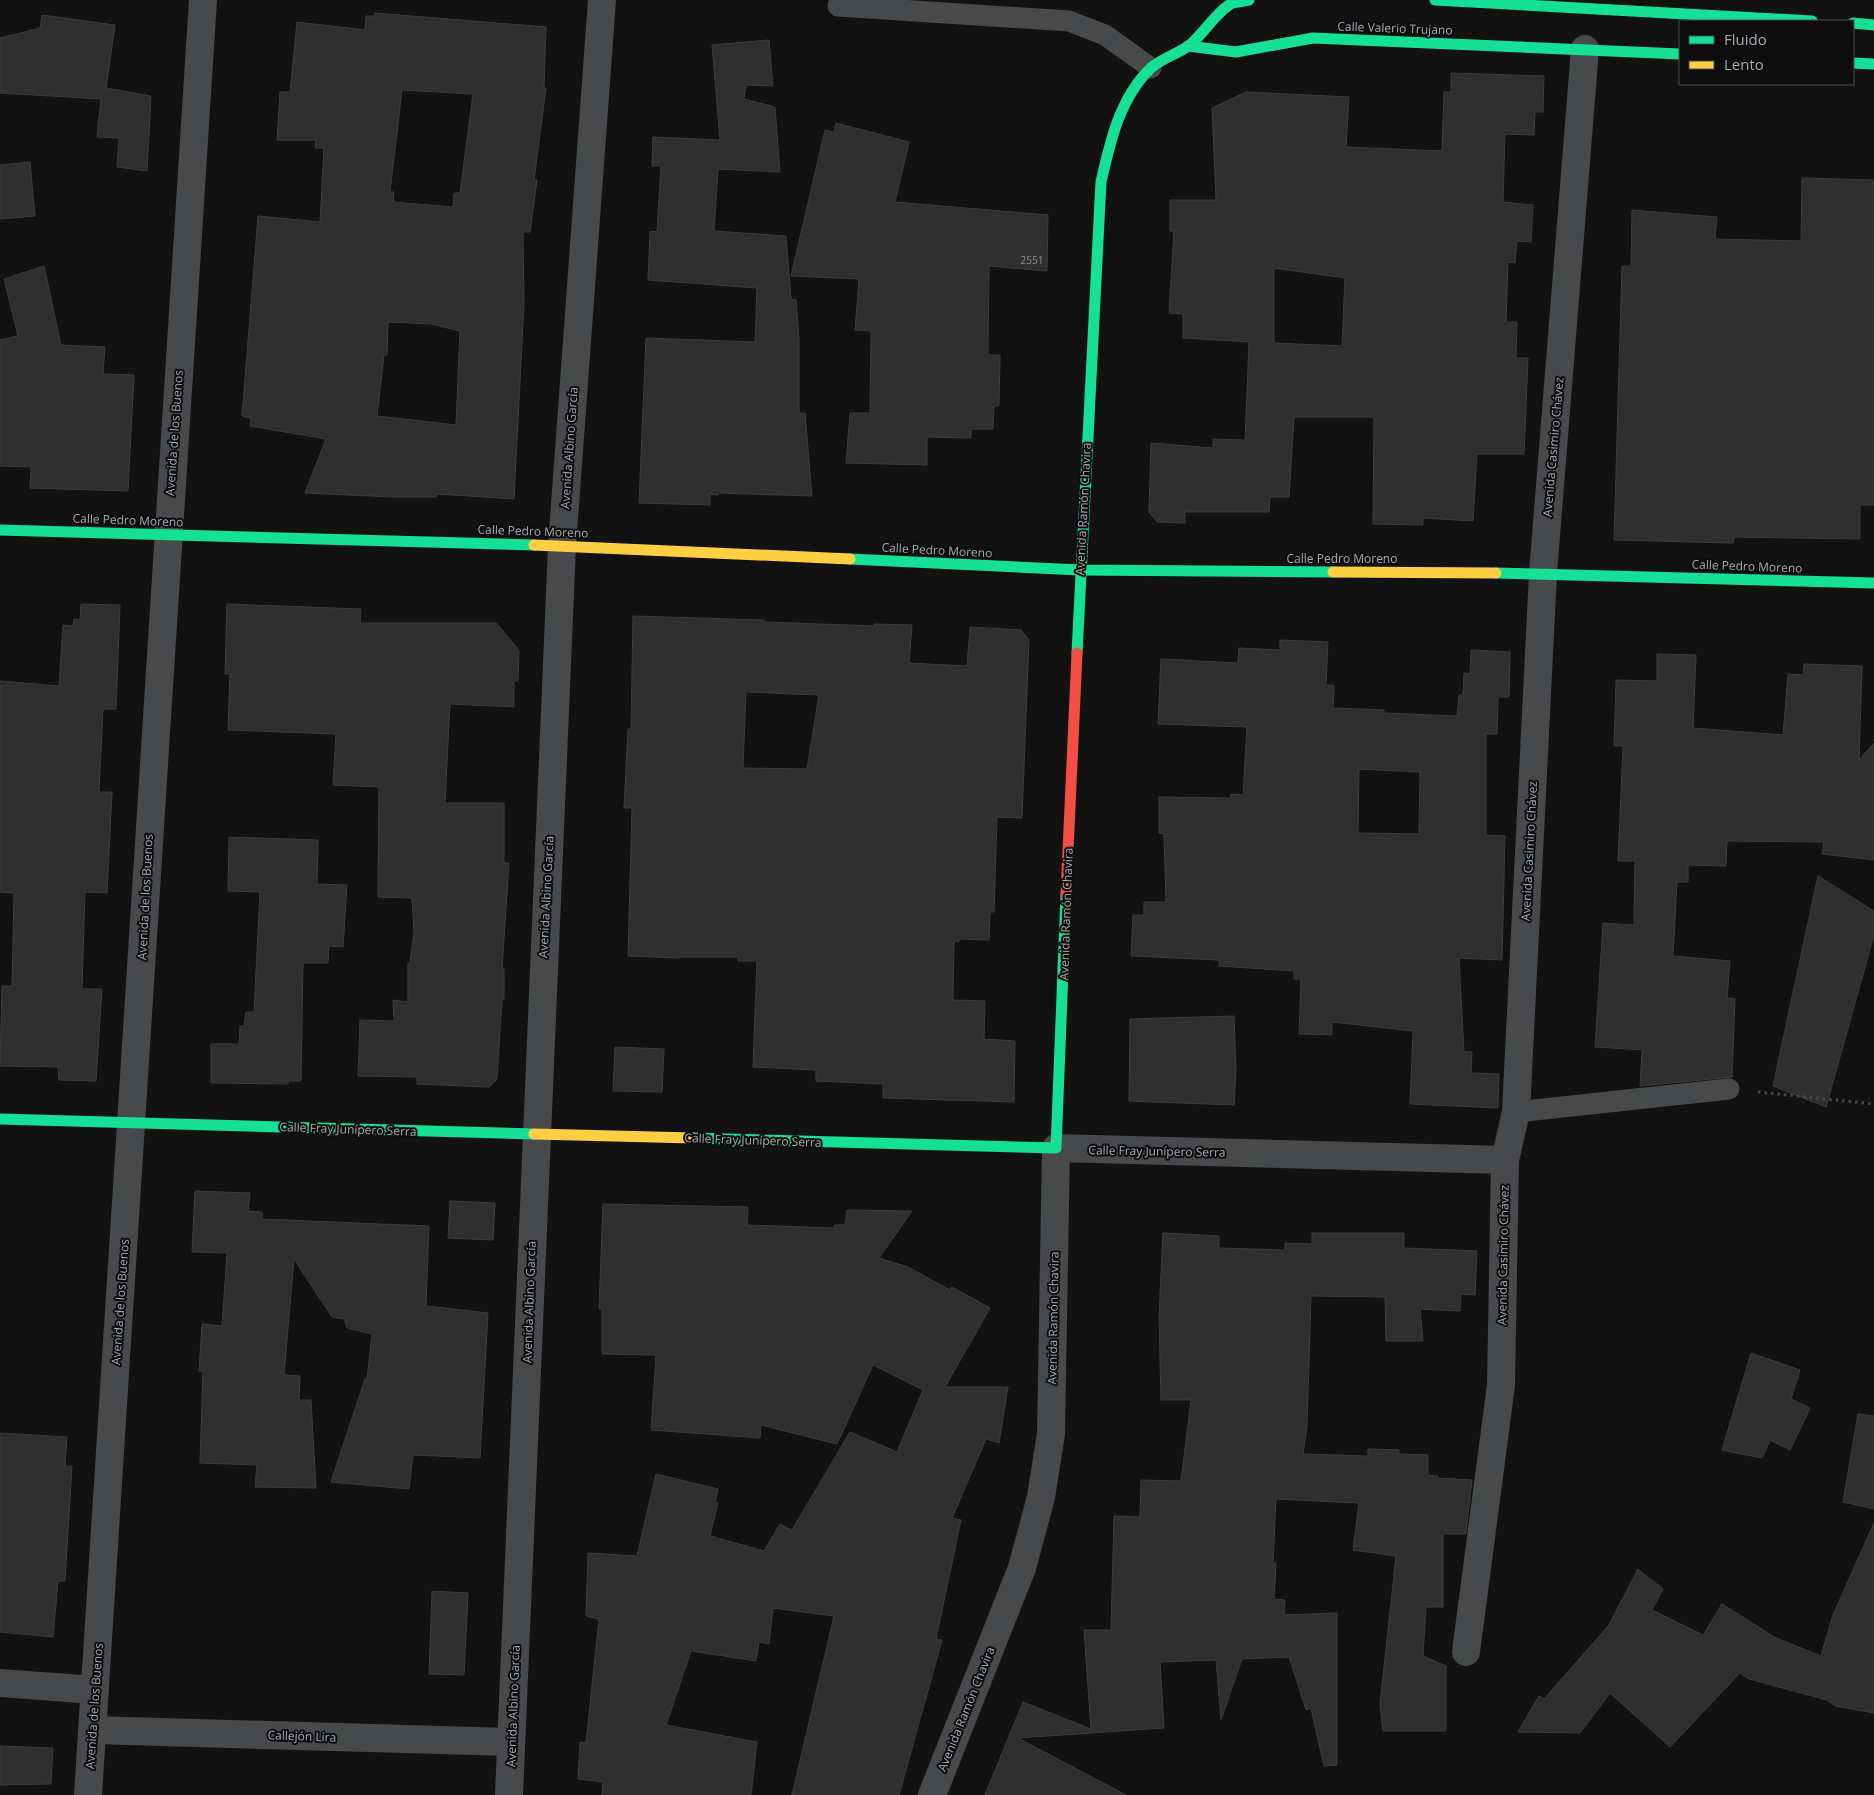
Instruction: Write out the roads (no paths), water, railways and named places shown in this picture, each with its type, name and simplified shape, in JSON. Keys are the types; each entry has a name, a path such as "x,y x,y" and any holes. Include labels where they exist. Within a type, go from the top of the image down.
{"main road":[{"path":"1188,46 1230,4 1249,0"},
{"path":"1435,0 1590,5 1798,20"},
{"path":"1854,23 1874,24"},
{"name":"Calle Valerio Trujano","path":"1188,46 1236,52 1313,38 1679,54"},
{"name":"Avenida Ramón Chavira","path":"1056,1148 1080,570 1101,182 1108,150 1125,106 1140,80 1151,68 1169,55 1188,46"},
{"path":"1854,63 1874,64"},
{"name":"Calle Pedro Moreno","path":"0,530 562,546 1080,570 1543,574 1874,583"},
{"name":"Calle Fray Junípero Serra","path":"0,1119 1056,1148"}],"street":[{"name":"Avenida de los Buenos","path":"88,1795 167,534 203,0"},
{"name":"Avenida Albino García","path":"509,1795 562,546 602,0"},
{"name":"Avenida Casimiro Chávez","path":"1466,1652 1501,1385 1505,1160 1516,1112 1543,574 1585,49"},
{"name":"Calle Fray Junípero Serra","path":"1056,1148 1505,1160"},
{"name":"Avenida Ramón Chavira","path":"932,1795 1022,1568 1041,1497 1051,1434 1056,1148"},
{"path":"0,1683 95,1690"},
{"name":"Callejón Lira","path":"93,1730 511,1742"}],"lane":[{"path":"838,6 1068,21 1105,35 1151,68"},
{"path":"1516,1112 1729,1089"}]}
